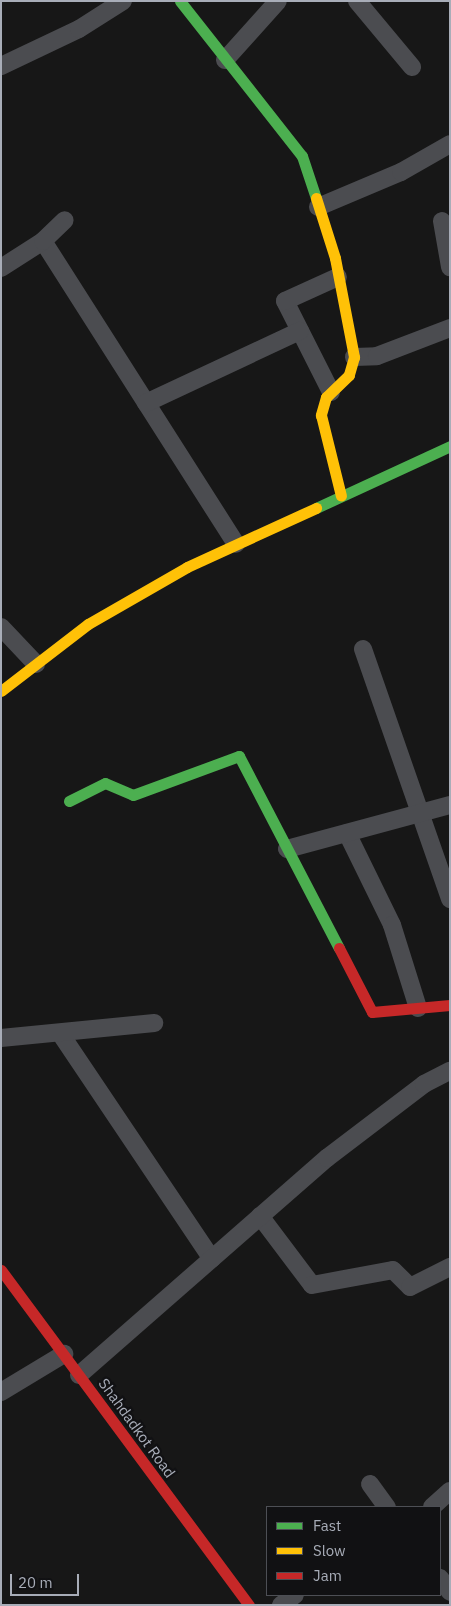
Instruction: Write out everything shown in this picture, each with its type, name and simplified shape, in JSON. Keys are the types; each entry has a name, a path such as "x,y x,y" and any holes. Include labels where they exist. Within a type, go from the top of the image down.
{"main road":[{"path":"180,1 302,156 338,277 354,357 349,375 326,396 321,415 341,496"},
{"path":"1,690 88,624 188,567 450,446"},
{"path":"69,801 105,783 134,795 239,756 372,1012 450,1005"},
{"name":"Shahdadkot Road","path":"1,1270 249,1605"}],"street":[{"path":"1,66 79,28 123,1"},
{"path":"226,60 278,1"},
{"path":"357,1 412,67"},
{"path":"318,207 401,172 450,144"},
{"path":"1,268 42,241 65,220"},
{"path":"442,221 450,268"},
{"path":"42,241 236,544"},
{"path":"331,392 285,301 338,277"},
{"path":"354,357 377,356 450,328"},
{"path":"146,403 300,330"},
{"path":"1,627 36,664"},
{"path":"364,649 450,899"},
{"path":"287,849 450,805"},
{"path":"347,833 392,925 418,1008"},
{"path":"1,1038 154,1023"},
{"path":"60,1033 212,1258"},
{"path":"79,1375 326,1158 408,1096 450,1071"},
{"path":"260,1216 312,1285 393,1270 410,1287 450,1267"},
{"path":"1,1392 64,1354"},
{"path":"370,1484 386,1506"},
{"path":"433,1506 450,1491"},
{"path":"441,1579 450,1592"},
{"path":"281,1605 294,1596"}],"traffic: fast":[{"path":"180,1 302,156 316,198"},
{"path":"316,508 450,446"},
{"path":"69,801 105,783 133,795 239,756 339,948"}],"traffic: slow":[{"path":"316,198 335,258 354,357 349,375 326,397 321,415 341,496"},
{"path":"1,691 88,624 187,567 316,508"}],"traffic: jam":[{"path":"339,948 372,1012 450,1005"},
{"path":"1,1270 249,1605"}]}
